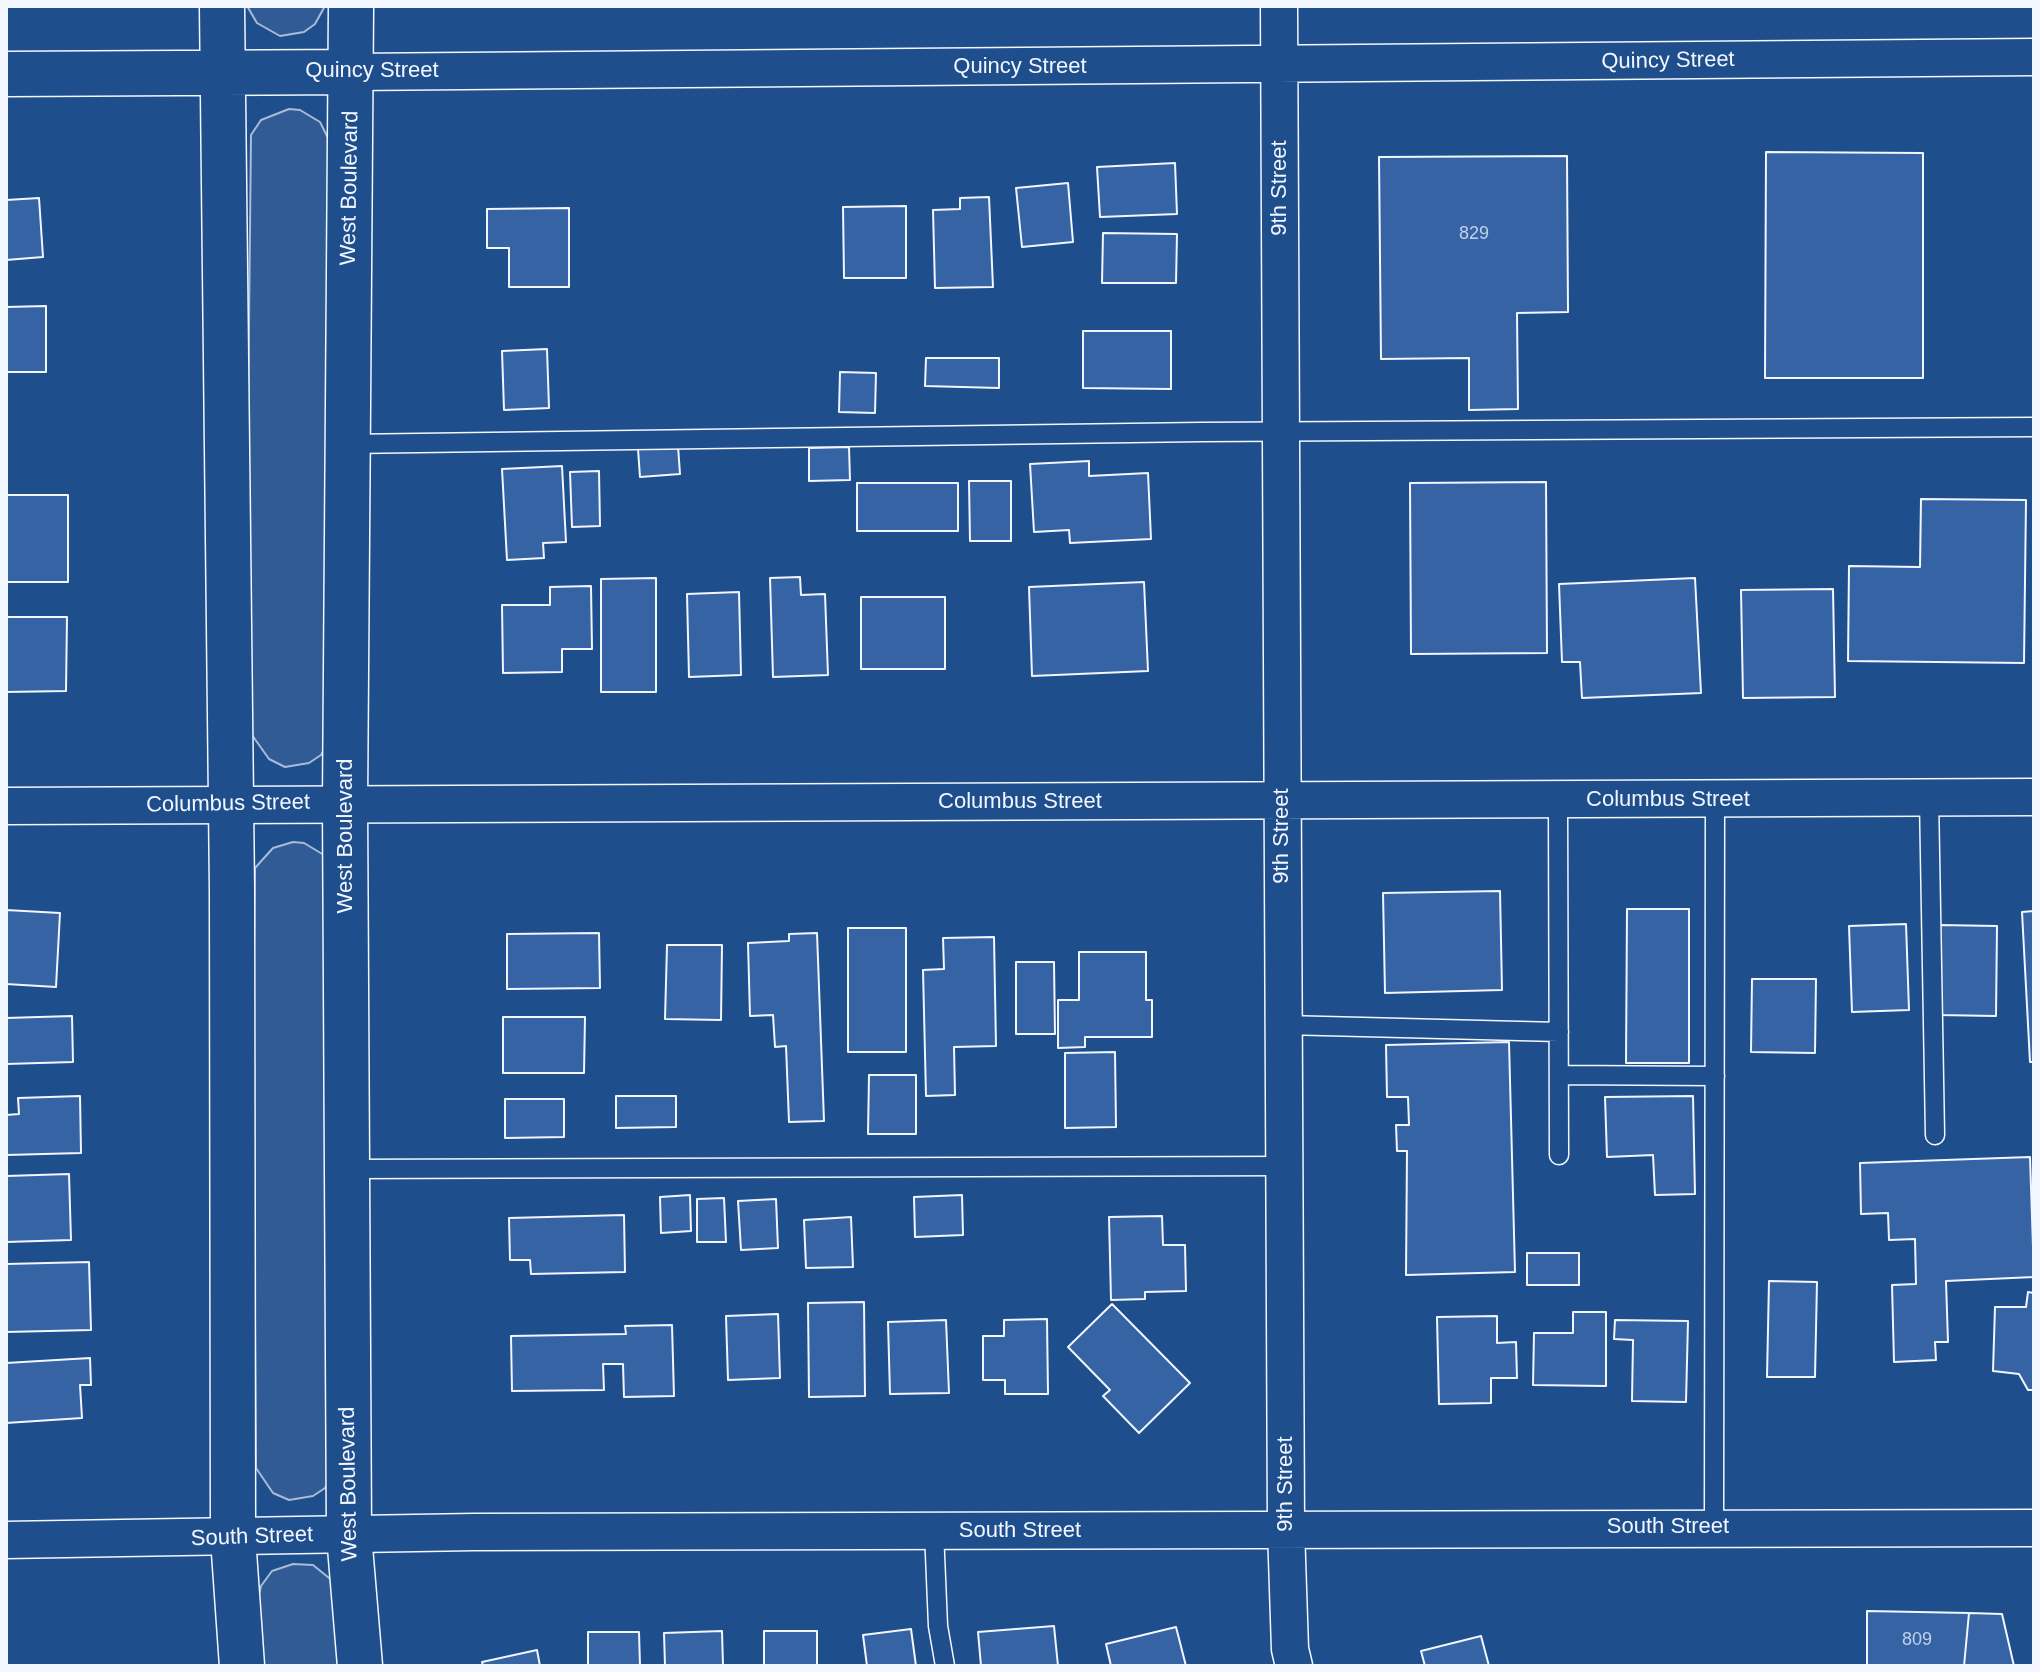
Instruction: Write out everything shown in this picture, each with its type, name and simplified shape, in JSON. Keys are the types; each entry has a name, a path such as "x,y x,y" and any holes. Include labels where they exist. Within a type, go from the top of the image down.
{"street":[{"path":"222,6 232,805 233,1538 242,1666"},
{"name":"West Boulevard","path":"351,6 345,803 349,1535 360,1666"},
{"name":"9th Street","path":"1279,6 1286,1529 1290,1649 1294,1666"},
{"name":"Quincy Street","path":"6,74 2034,57"},
{"name":"Columbus Street","path":"6,806 1282,803 2034,797"},
{"name":"South Street","path":"6,1540 934,1531 2034,1528"}],"lane":[{"path":"348,444 2034,427"},
{"path":"1929,798 1935,1135"},
{"path":"1714,1527 1715,800"},
{"path":"1558,801 1559,1155"},
{"path":"1284,1025 1559,1032"},
{"path":"1559,1075 1715,1076"},
{"path":"347,1169 1284,1166"},
{"path":"934,1531 938,1626 945,1666"}],"shaded area":[{"path":"247,6 325,6 315,24 304,32 280,36 257,23"},
{"path":"289,109 300,110 320,122 330,142 329,741 321,755 309,763 285,767 269,759 252,735 248,420 251,135 261,120"},
{"path":"293,842 304,843 324,855 333,1474 325,1488 313,1496 289,1500 273,1493 256,1468 253,1036 255,868 273,848"},
{"path":"293,1564 313,1565 334,1582 342,1666 261,1666 258,1599 261,1586 272,1571"}],"building":[{"path":"1766,152 1923,153 1923,378 1765,378"},
{"path":"1567,156 1568,312 1517,313 1518,409 1469,410 1469,358 1381,359 1379,157"},
{"path":"1175,163 1177,214 1100,217 1097,167"},
{"path":"1068,183 1073,242 1022,247 1016,188"},
{"path":"989,197 993,287 935,288 933,210 960,209 960,198"},
{"path":"39,198 43,257 6,260 6,200"},
{"path":"906,206 906,278 844,278 843,207"},
{"path":"569,208 569,287 509,287 509,248 487,248 487,209"},
{"path":"1103,233 1177,234 1176,283 1102,283"},
{"path":"46,306 46,372 6,372 6,307"},
{"path":"1083,331 1171,331 1171,389 1083,388"},
{"path":"547,349 549,408 504,410 502,351"},
{"path":"926,358 999,358 999,388 925,386"},
{"path":"840,372 876,373 875,413 839,412"},
{"path":"678,446 680,474 640,477 638,449"},
{"path":"849,447 850,480 809,481 809,448"},
{"path":"1089,461 1089,476 1148,473 1151,539 1070,543 1069,530 1034,532 1030,464"},
{"path":"562,466 566,542 543,543 544,558 507,560 502,469"},
{"path":"599,471 600,526 572,527 570,472"},
{"path":"969,481 1011,481 1011,541 970,541"},
{"path":"1546,482 1547,653 1411,654 1410,483"},
{"path":"857,483 958,483 958,531 857,531"},
{"path":"6,495 68,495 68,582 6,582"},
{"path":"1921,499 2026,500 2024,663 1848,661 1849,566 1920,567"},
{"path":"800,577 801,595 825,594 828,675 773,677 770,578"},
{"path":"656,578 656,692 601,692 601,579"},
{"path":"1695,578 1701,693 1582,698 1580,662 1562,662 1559,584"},
{"path":"1144,582 1148,671 1032,676 1029,587"},
{"path":"591,586 592,649 562,649 562,672 503,673 502,605 550,605 550,587"},
{"path":"1833,589 1835,697 1743,698 1741,590"},
{"path":"739,592 741,675 689,677 687,594"},
{"path":"861,597 945,597 945,669 861,669"},
{"path":"6,617 67,617 66,691 6,692"},
{"path":"1500,891 1502,990 1385,993 1383,893"},
{"path":"1627,909 1689,909 1689,1063 1626,1063"},
{"path":"6,910 60,913 56,987 6,984"},
{"path":"2034,911 2034,1062 2030,1062 2022,912"},
{"path":"1906,924 1909,1010 1852,1012 1849,926"},
{"path":"1939,925 1997,926 1996,1016 1938,1015"},
{"path":"848,928 906,928 906,1052 848,1052"},
{"path":"599,933 600,988 507,989 507,934"},
{"path":"817,933 824,1121 789,1122 786,1046 775,1047 773,1015 750,1016 748,943 789,941 789,934"},
{"path":"994,937 996,1046 954,1047 955,1095 926,1096 923,970 944,969 943,938"},
{"path":"667,945 722,945 721,1020 665,1019"},
{"path":"1079,952 1146,952 1146,1000 1152,1000 1152,1037 1085,1037 1085,1047 1058,1048 1058,1000 1079,1000"},
{"path":"1016,962 1054,962 1055,1034 1016,1034"},
{"path":"1752,979 1816,979 1815,1053 1751,1052"},
{"path":"72,1016 73,1062 6,1064 6,1018"},
{"path":"503,1017 585,1017 584,1073 503,1073"},
{"path":"1509,1042 1515,1272 1406,1275 1407,1151 1397,1151 1396,1125 1409,1125 1408,1097 1387,1097 1386,1045"},
{"path":"1115,1052 1116,1127 1065,1128 1065,1053"},
{"path":"869,1075 916,1075 916,1134 868,1134"},
{"path":"80,1096 81,1153 6,1155 6,1115 19,1114 18,1098"},
{"path":"616,1096 676,1096 676,1127 616,1128"},
{"path":"1693,1096 1695,1194 1655,1195 1653,1155 1607,1157 1605,1097"},
{"path":"505,1099 564,1099 564,1137 505,1138"},
{"path":"2030,1157 2034,1277 1946,1281 1948,1342 1935,1342 1936,1360 1894,1362 1892,1285 1916,1284 1915,1239 1889,1240 1888,1213 1861,1214 1860,1163"},
{"path":"69,1174 71,1240 6,1242 6,1176"},
{"path":"690,1195 691,1231 661,1233 660,1197"},
{"path":"962,1195 963,1235 915,1237 914,1197"},
{"path":"724,1198 726,1242 697,1242 697,1199"},
{"path":"776,1199 778,1248 741,1250 738,1201"},
{"path":"624,1215 625,1272 531,1274 530,1260 510,1260 509,1218"},
{"path":"1162,1216 1163,1245 1185,1245 1186,1291 1145,1292 1145,1299 1111,1300 1109,1217"},
{"path":"851,1217 853,1267 806,1268 804,1220"},
{"path":"1527,1253 1579,1253 1579,1285 1527,1285"},
{"path":"89,1262 91,1330 6,1332 6,1264"},
{"path":"1769,1281 1817,1282 1815,1377 1767,1377"},
{"path":"2028,1292 2034,1293 2034,1390 2028,1390 2019,1374 1993,1371 1995,1307 2026,1307"},
{"path":"864,1302 865,1396 809,1397 808,1303"},
{"path":"1112,1304 1190,1383 1139,1433 1103,1396 1110,1390 1068,1347"},
{"path":"1573,1312 1606,1312 1606,1386 1533,1385 1534,1333 1573,1333"},
{"path":"778,1314 780,1378 728,1380 726,1316"},
{"path":"1497,1316 1497,1343 1516,1342 1517,1378 1491,1378 1491,1403 1439,1404 1437,1317"},
{"path":"1047,1319 1048,1394 1005,1394 1005,1380 983,1380 983,1336 1004,1336 1004,1320"},
{"path":"946,1320 949,1393 890,1394 888,1322"},
{"path":"1615,1320 1688,1321 1686,1402 1632,1401 1633,1340 1614,1339"},
{"path":"672,1325 674,1396 624,1397 623,1364 603,1364 604,1390 512,1391 511,1336 626,1334 625,1326"},
{"path":"90,1358 91,1385 80,1385 82,1418 6,1423 6,1363"},
{"path":"1867,1611 1969,1613 1964,1666 1867,1666"},
{"path":"1969,1613 2002,1614 2014,1666 1964,1666"},
{"path":"1054,1626 1058,1666 981,1666 978,1632"},
{"path":"1176,1627 1186,1666 1111,1666 1106,1644"},
{"path":"911,1629 916,1666 867,1666 863,1635"},
{"path":"722,1631 723,1666 665,1666 664,1633"},
{"path":"764,1631 817,1631 817,1666 764,1666"},
{"path":"588,1632 639,1632 640,1666 588,1666"},
{"path":"1481,1636 1489,1666 1425,1666 1421,1651"},
{"path":"537,1650 540,1666 483,1666 482,1662"}]}
